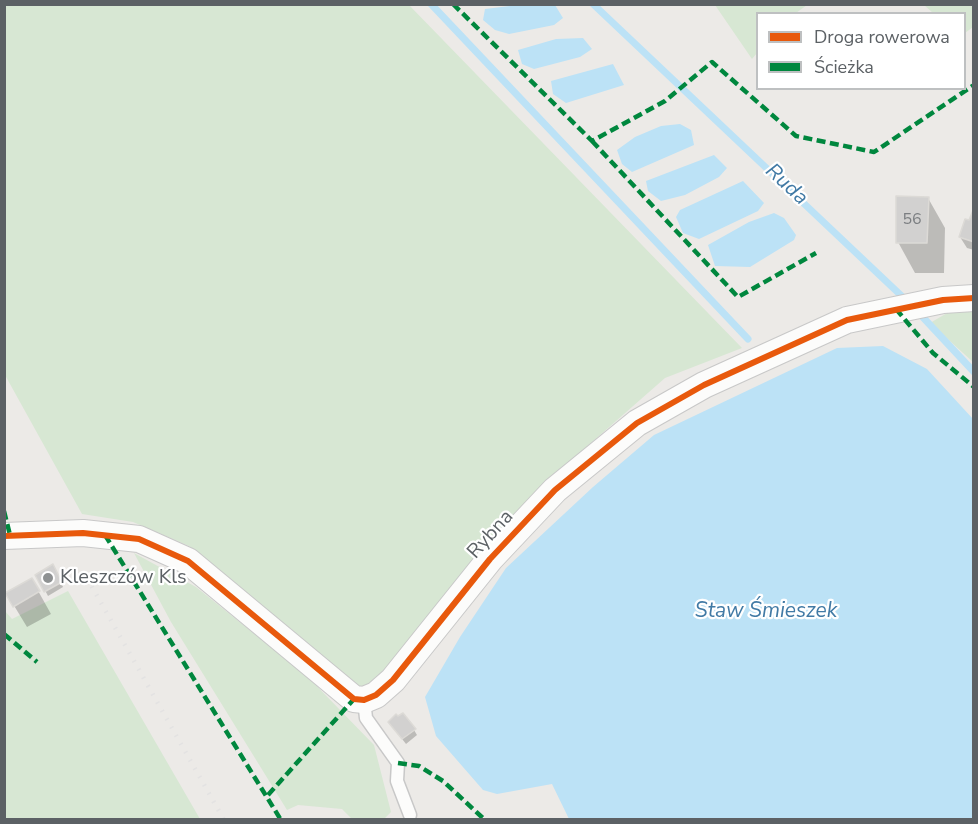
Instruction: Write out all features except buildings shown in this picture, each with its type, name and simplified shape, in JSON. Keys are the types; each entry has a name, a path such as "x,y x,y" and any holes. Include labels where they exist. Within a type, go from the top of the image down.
{"street":[{"name":"Rybna","path":"364,700 376,695 393,680 490,560 555,490 637,423 704,385 847,321 943,300 974,298"},
{"path":"4,536 83,533 139,539 188,561 354,699 364,700"}],"lane":[{"path":"364,700 366,718 398,763 398,781 410,815"}],"green space":[{"path":"4,5 409,5 742,348 665,378 558,472 384,678 360,688 189,546 133,522 82,514 5,375"},
{"path":"715,5 807,5 797,12 756,12 756,54 752,59"},
{"path":"924,5 973,5 973,27 966,32 966,12 932,12"},
{"path":"973,298 973,362 930,323"},
{"path":"134,553 196,587 307,676 374,745 391,812 384,819 352,819 342,809 298,805 287,810 171,622"},
{"path":"68,591 200,819 5,819 5,611 12,619"}],"water":[{"path":"526,4 555,5 563,18 554,25 509,34 495,30 483,20 485,9"},
{"path":"583,38 592,49 580,57 534,69 522,64 518,50 556,39"},
{"path":"613,64 624,85 566,103 553,94 551,81"},
{"path":"680,124 691,130 694,145 632,172 622,164 617,150 635,137 661,126"},
{"path":"714,155 727,168 719,177 685,195 661,201 648,191 646,181"},
{"path":"743,181 764,203 758,211 699,239 683,233 676,217 680,210"},
{"path":"774,213 784,218 796,235 794,240 750,267 715,266 708,245 749,222"},
{"name":"Staw Śmieszek","path":"883,346 927,369 973,419 973,819 569,819 552,784 497,794 483,790 436,736 425,697 460,637 506,568 593,487 654,435 837,348"}],"waterway":[{"path":"431,4 748,339"},
{"name":"Ruda","path":"593,4 908,302"},
{"name":"Ruda","path":"918,312 974,372"}],"railway":[{"path":"87,578 224,820"}],"marked path":[{"path":"453,4 592,141 665,101 712,62 796,136 874,152 974,85"},
{"path":"592,141 738,297 816,253"},
{"path":"896,309 933,353 974,387"},
{"path":"4,511 10,535"},
{"path":"105,535 281,820"},
{"path":"4,634 37,662"},
{"path":"268,795 354,699"},
{"path":"398,763 419,766 443,781 485,820"}],"cycle path":[{"path":"4,536 83,533 139,539 188,561 354,699 364,700 376,695 393,680 490,559 555,490 637,423 704,385 847,320 943,300 974,298"}],"place":[{"name":"Kleszczów Kls","path":"48,578"}]}
